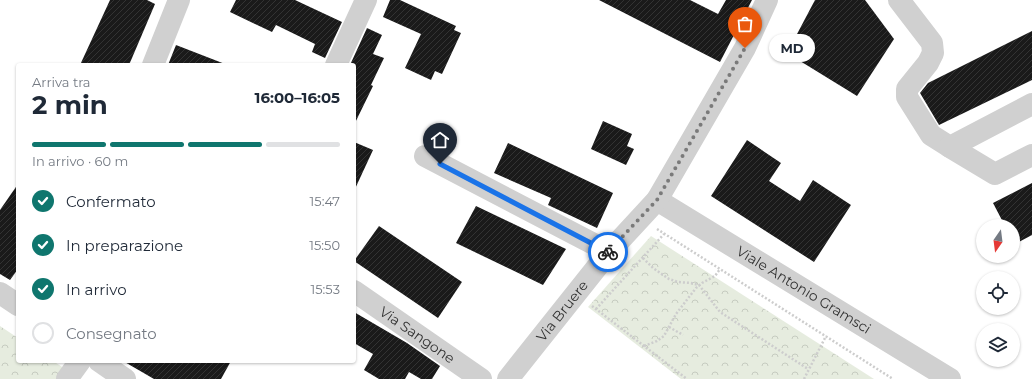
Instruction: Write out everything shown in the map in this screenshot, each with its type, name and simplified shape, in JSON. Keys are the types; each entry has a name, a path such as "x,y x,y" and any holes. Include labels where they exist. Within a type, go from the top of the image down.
{"street":[{"path":"154,63 179,0"},
{"path":"337,63 366,0"},
{"name":"Via Bruere","path":"508,379 609,252 657,200 745,48 767,0"},
{"path":"899,0 932,43 933,53 928,64 907,89 907,97 931,135 995,174 1032,155"},
{"path":"950,147 1032,104"},
{"path":"425,156 609,252"},
{"name":"Viale Antonio Gramsci","path":"657,200 950,379"},
{"name":"Via Sangone","path":"356,292 481,379"},
{"path":"67,379 79,363"},
{"path":"102,363 125,379"}],"path":[{"path":"640,219 826,336 888,378 893,379"},
{"path":"596,309 664,234"},
{"path":"642,258 669,279 699,285 720,312 808,369"},
{"path":"644,346 651,344 664,336 676,314 699,285 715,276 720,269"},
{"path":"576,294 687,379"},
{"path":"669,327 683,335"},
{"path":"804,379 826,336"}],"green space":[{"path":"651,236 874,379 681,379 588,307"},
{"path":"0,326 16,337 16,363 56,363 70,372 66,379 0,379"}],"building":[{"path":"110,0 147,0 155,4 130,63 81,63"},
{"path":"236,0 295,0 342,22 325,58 312,52 315,44 276,25 272,32 230,12"},
{"path":"390,0 400,0 456,26 454,30 461,33 442,74 435,71 431,80 405,68 421,34 383,17"},
{"path":"599,0 690,0 718,14 726,0 752,0 720,62"},
{"path":"815,0 865,0 894,39 857,96 787,53"},
{"path":"367,28 382,35 373,54 384,58 371,85 373,86 356,121 356,63 351,63"},
{"path":"1032,31 1032,80 939,125 920,93 928,83"},
{"path":"176,45 222,63 169,63"},
{"path":"603,121 632,134 627,146 634,149 626,165 591,149"},
{"path":"747,140 781,163 769,181 800,201 813,180 851,205 814,262 711,196"},
{"path":"356,143 373,150 356,187"},
{"path":"508,143 613,193 597,228 548,205 551,198 494,173"},
{"path":"1032,183 1032,235 1020,241 1020,219 1001,219 993,203"},
{"path":"16,187 16,272 10,280 0,274 0,210"},
{"path":"476,206 566,249 543,285 456,243"},
{"path":"379,226 462,282 438,318 356,262 356,258"},
{"path":"356,313 407,343 440,366 432,379 421,379 409,372 405,379 379,379 364,370 373,354 356,344"},
{"path":"126,363 230,363 221,379 154,379"}],"way so far":[{"path":"608,252 657,200 745,48"}],"place":[{"name":"MD","path":"745,48"}],"route":[{"path":"440,164 608,252"}]}
